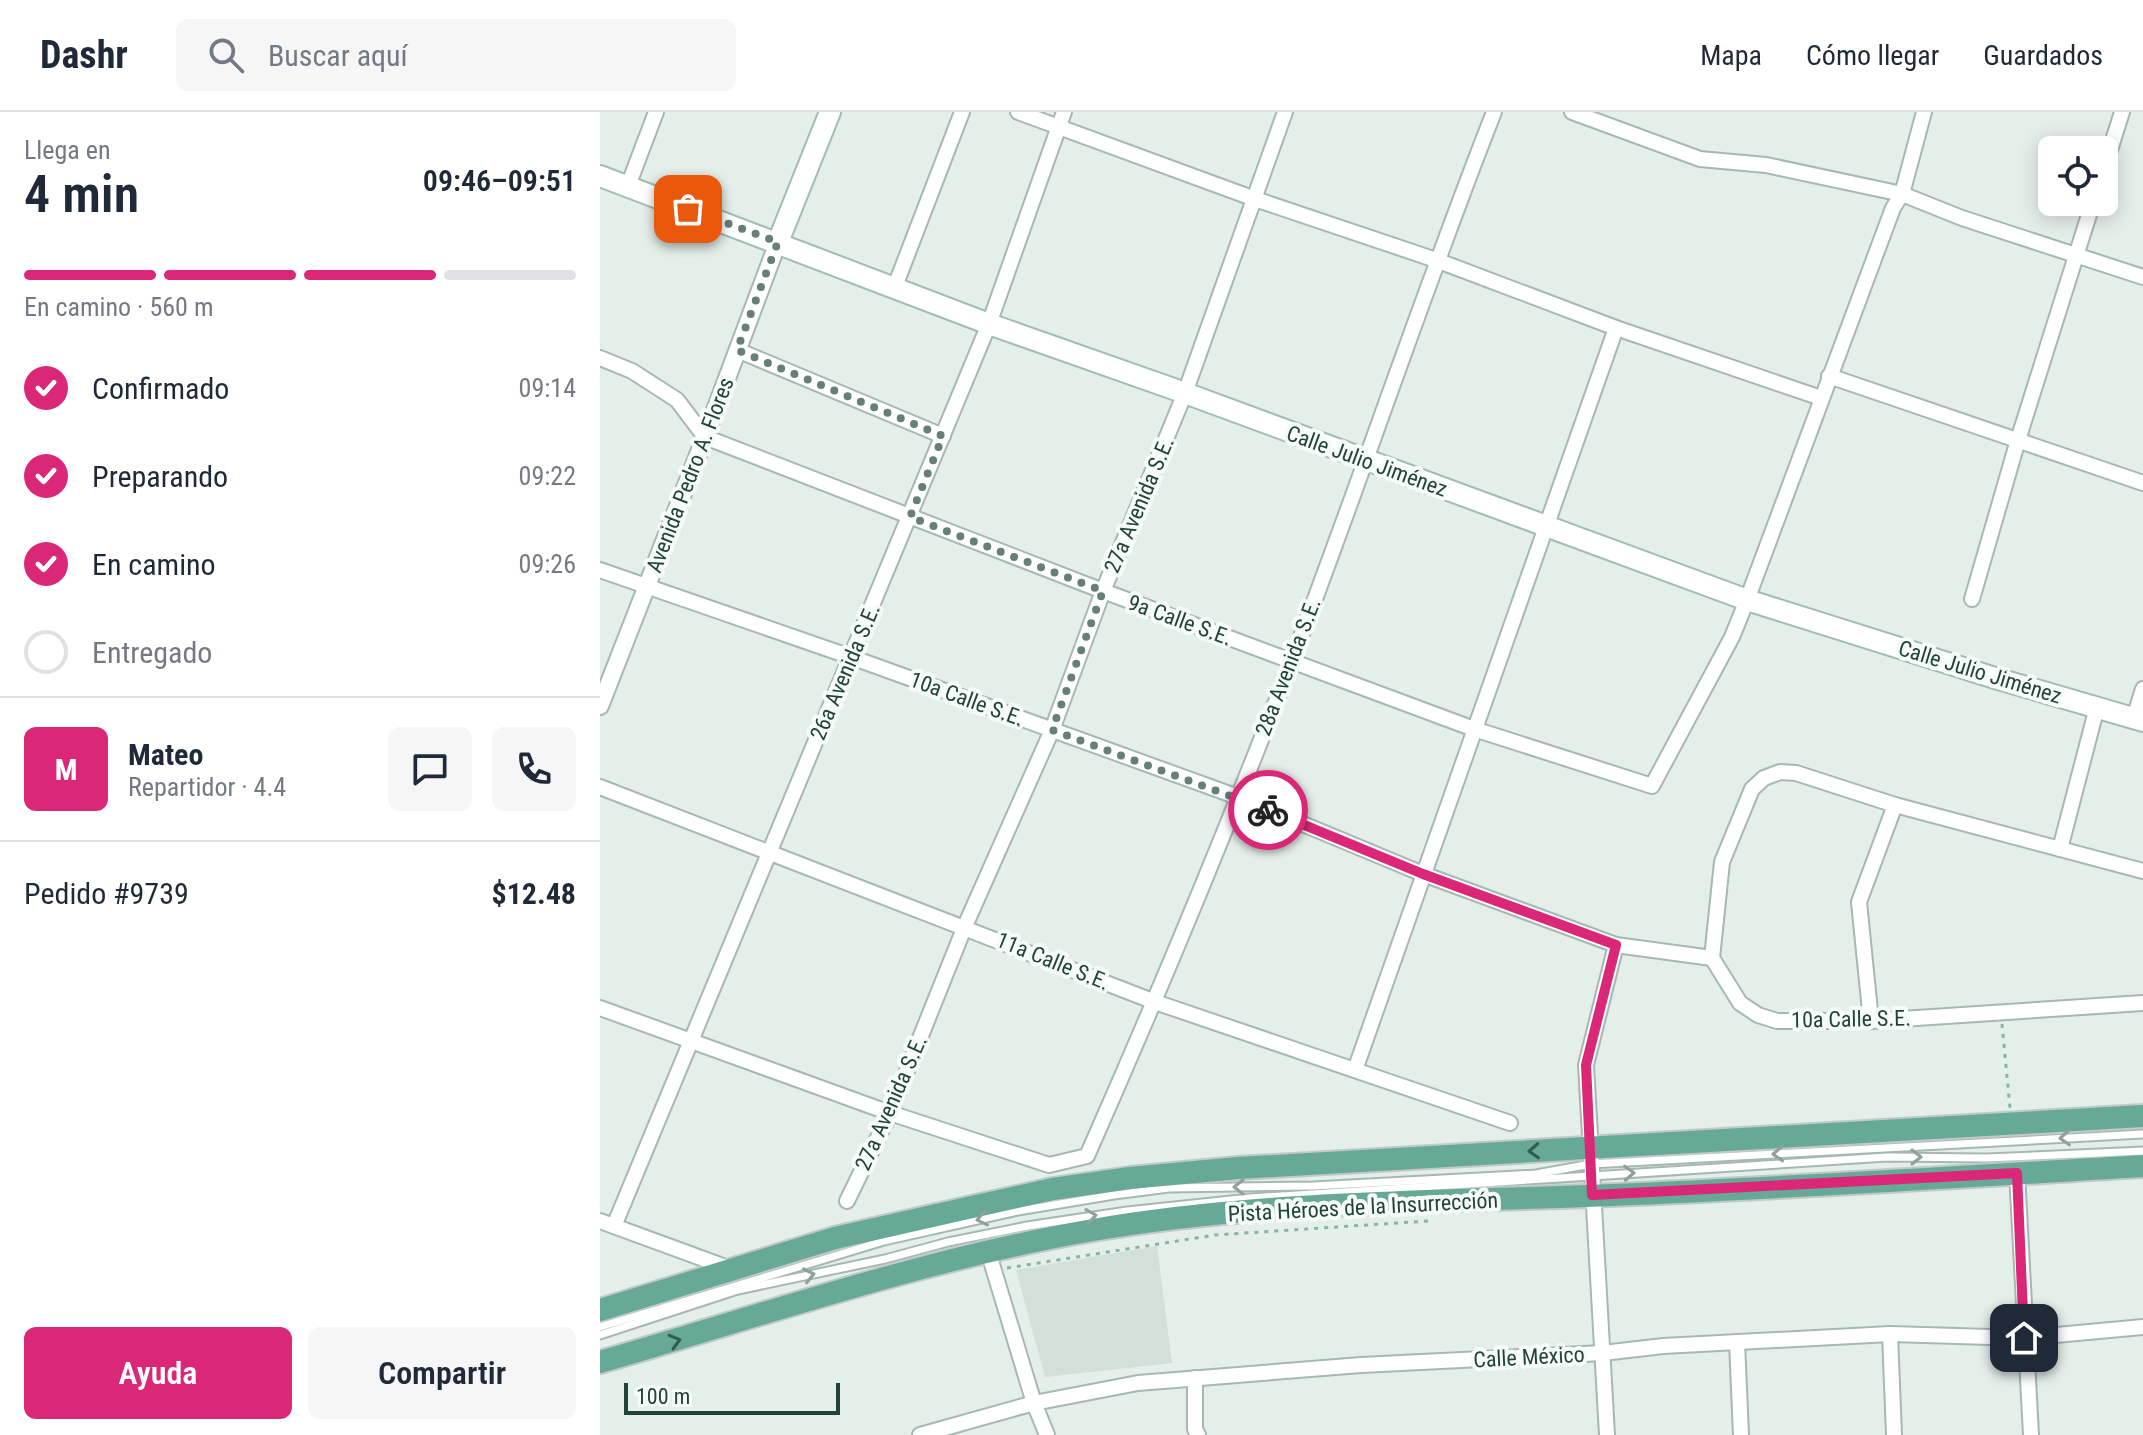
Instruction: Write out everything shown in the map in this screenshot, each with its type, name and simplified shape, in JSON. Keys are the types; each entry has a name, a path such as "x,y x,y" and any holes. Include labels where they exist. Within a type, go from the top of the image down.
{"main road":[{"path":"778,242 830,112"},
{"name":"Calle Julio Jiménez","path":"600,176 894,289 1747,600 1995,678 2139,719"},
{"name":"Pista Héroes de la Insurrección","path":"600,1362 924,1265 992,1260 1094,1230 1591,1170 2143,1116"},
{"name":"Pista Héroes de la Insurrección","path":"600,1310 865,1231 1053,1189 1130,1178 1238,1168 2017,1173 2143,1166"}],"street":[{"path":"628,186 656,112"},
{"path":"894,289 962,112"},
{"path":"1018,112 1062,119 1255,199 1436,260 1616,328 1821,398"},
{"name":"27a Avenida S.E.","path":"847,1201 890,1113 965,926 1052,730 1103,591 1185,393 1285,112"},
{"name":"28a Avenida S.E.","path":"890,1113 1049,1165 1087,1156 1155,1002 1292,661 1436,260 1494,112"},
{"path":"1572,112 1700,159 1766,165 1902,194 1962,218 2143,277"},
{"path":"1747,600 1893,208 1902,194 1924,112"},
{"path":"2114,136 2122,112"},
{"name":"26a Avenida S.E.","path":"607,1224 692,1041 910,517 989,324 1062,119"},
{"path":"1972,599 2089,216"},
{"name":"Avenida Pedro A. Flores","path":"600,706 778,242"},
{"path":"1355,1070 1616,328"},
{"path":"737,350 943,436"},
{"path":"600,358 632,371 677,400 705,437"},
{"path":"1829,376 2143,483"},
{"name":"9a Calle S.E.","path":"705,437 1103,591 1474,729 1652,786 1732,637 1747,600"},
{"name":"10a Calle S.E.","path":"600,570 1238,797 1423,874 1616,945 1712,958 1740,1003 1758,1015 1777,1021 1871,1021 2143,1003"},
{"path":"2139,719 2143,689"},
{"path":"2060,849 2097,707"},
{"path":"1712,958 1722,862 1752,789 1764,778 1780,772 1796,773 1895,805 2143,871"},
{"name":"11a Calle S.E.","path":"600,787 1155,1002 1510,1123"},
{"path":"1871,1021 1859,902 1895,805"},
{"path":"1607,1435 1586,1065 1616,945"},
{"path":"600,1008 890,1113"},
{"path":"2017,1173 2031,1435"},
{"path":"607,1224 732,1269"},
{"path":"992,1260 1034,1403 1047,1435"},
{"name":"Calle México","path":"920,1435 1034,1403 1138,1383 1361,1365 1603,1353 1663,1346 1890,1334 2024,1338 2143,1327"},
{"path":"1890,1334 1894,1435"},
{"path":"1737,1342 1741,1435"},
{"path":"1195,1378 1195,1429 1198,1435"}],"lane":[{"path":"600,1327 884,1241 1018,1211 1169,1188 1313,1186 1536,1174 2143,1134"},
{"path":"600,1335 738,1290 1027,1226 1196,1202 1572,1179 1591,1170 1887,1157 1987,1158 2143,1151"}],"path":[{"path":"2000,1012 2010,1108"},
{"path":"992,1260 1215,1235 1440,1220"}],"shaded area":[{"path":"1157,1246 1172,1363 1045,1377 1016,1270"}],"way so far":[{"path":"688,209 778,242 737,350 943,436 910,517 1103,591 1052,730 1268,810"}],"route":[{"path":"1268,810 1423,874 1616,945 1586,1065 1592,1195 2017,1173 2024,1338"}]}
